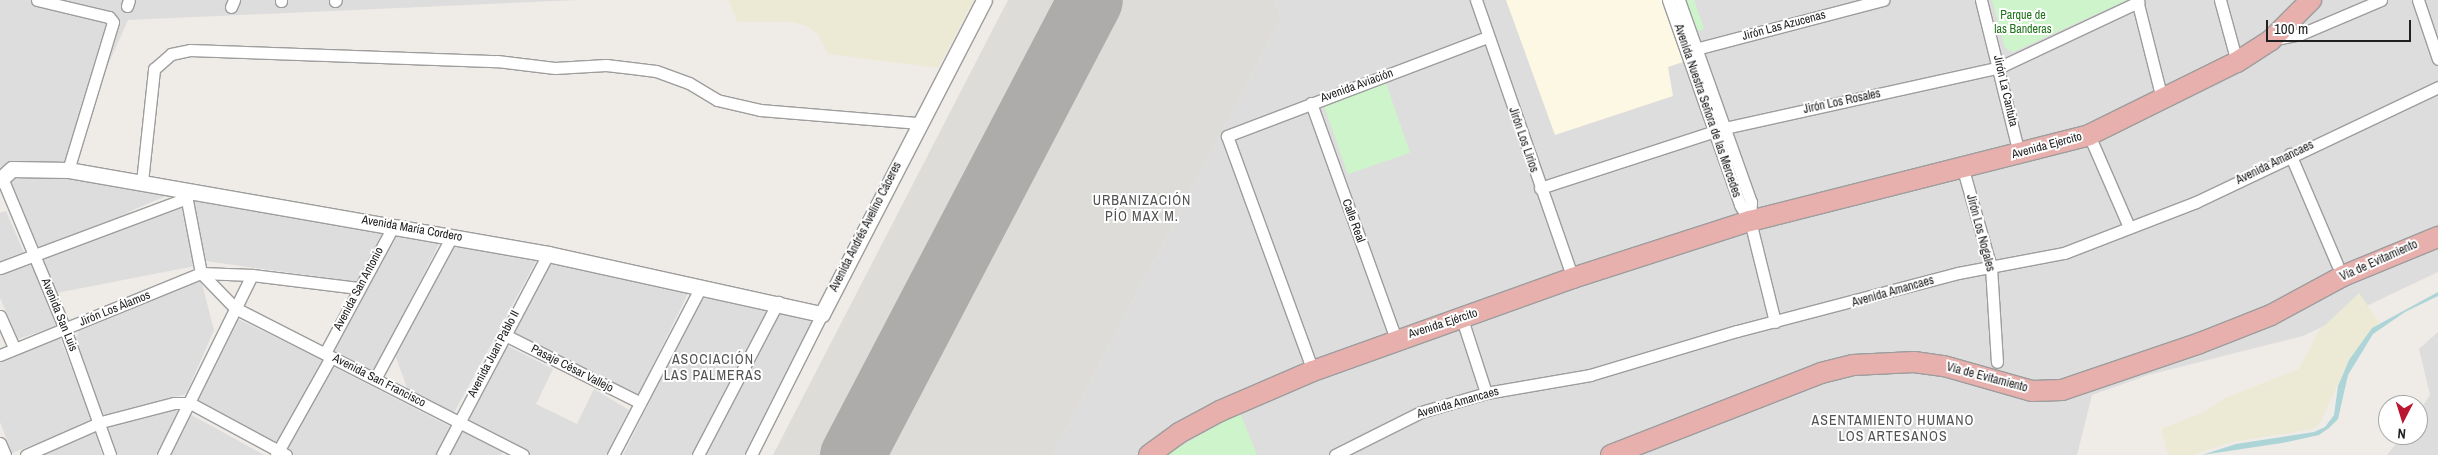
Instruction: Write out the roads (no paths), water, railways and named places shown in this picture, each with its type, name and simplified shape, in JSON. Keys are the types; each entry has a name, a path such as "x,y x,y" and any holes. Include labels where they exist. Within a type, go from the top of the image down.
{"highway":[{"name":"Avenida Ejercito","path":"1750,220 2090,135 2237,62 2271,40 2307,2"},
{"name":"Avenida Ejército","path":"1149,455 1178,433 1220,411 1313,371 1396,339 1462,319 1573,278 1750,220"},
{"name":"Vía de Evitamiento","path":"1611,455 1821,373 1853,365 1914,362 1944,366 2032,391 2062,390 2200,343 2271,315 2343,276 2438,237"}],"street":[{"path":"38,0 109,17 113,22 68,170"},
{"name":"Avenida Andrés Avelino Cáceres","path":"751,455 919,123 984,0"},
{"name":"Jirón Los Lirios","path":"1476,0 1540,188 1573,278"},
{"name":"Avenida Nuestra Señora de las Mercedes","path":"1668,0 1725,128 1751,202 1750,220 1775,322"},
{"name":"Avenida Nuestra Señora de las Mercedes","path":"1679,0 1713,132 1740,205 1750,220"},
{"name":"Jirón Las Azucenas","path":"1691,50 1883,0"},
{"name":"Jirón La Cantuta","path":"1981,0 2000,67 2019,154"},
{"path":"2220,0 2237,62"},
{"path":"2271,40 2301,34 2381,0"},
{"path":"2418,0 2438,58"},
{"path":"2138,1 2162,99"},
{"name":"Jirón Los Rosales","path":"1540,188 1725,128 2000,67 2138,1"},
{"name":"Avenida Aviación","path":"1313,371 1227,136 1488,37"},
{"path":"142,182 154,69 171,54 190,50 497,61 555,68 606,65 656,71 689,83 716,100 760,110 919,123"},
{"name":"Avenida Amancaes","path":"1335,455 1421,412 1486,392 1590,375 1775,322 1991,267 2064,253 2196,202 2290,154 2438,87"},
{"name":"Calle Real","path":"1311,103 1396,339"},
{"path":"2090,135 2129,227"},
{"path":"2290,154 2337,264"},
{"name":"Jirón Los Nogales","path":"1962,166 1991,267 1997,362"},
{"name":"Avenida María Cordero","path":"1,179 12,169 68,170 142,182 186,194 394,225 548,254 778,302 822,314"},
{"name":"Avenida San Luis","path":"1,179 65,329 101,422 110,455"},
{"path":"0,268 186,194 201,273 234,308"},
{"name":"Avenida San Antonio","path":"280,454 358,288 394,225"},
{"path":"375,379 452,236"},
{"name":"Avenida Juan Pablo II","path":"442,455 548,254"},
{"path":"201,273 252,275 358,288"},
{"name":"Jirón Los Álamos","path":"0,355 201,273"},
{"path":"163,455 190,403 234,308 252,275"},
{"path":"613,455 701,286"},
{"path":"698,455 778,302"},
{"name":"Avenida San Francisco","path":"234,308 458,422 508,452 523,455"},
{"path":"0,316 14,348"},
{"path":"1462,319 1486,392"},
{"name":"Pasaje César Vallejo","path":"505,335 639,402"},
{"path":"26,455 101,422 174,403 190,403 280,454"},
{"path":"0,443 5,455"}],"water":[{"path":"2438,292 2438,296 2405,312 2373,334 2348,375 2338,419 2319,435 2282,443 2202,455 2236,444 2314,432 2325,427 2334,415 2338,386 2349,360 2372,328"}],"district":[{"name":"URBANIZACIÓN PÍO MAX M.","path":"1142,208"},
{"name":"ASOCIACIÓN LAS PALMERAS","path":"713,368"},
{"name":"ASENTAMIENTO HUMANO LOS ARTESANOS","path":"1893,428"}],"park label":[{"name":"Parque de las Banderas","path":"2023,23"}]}
